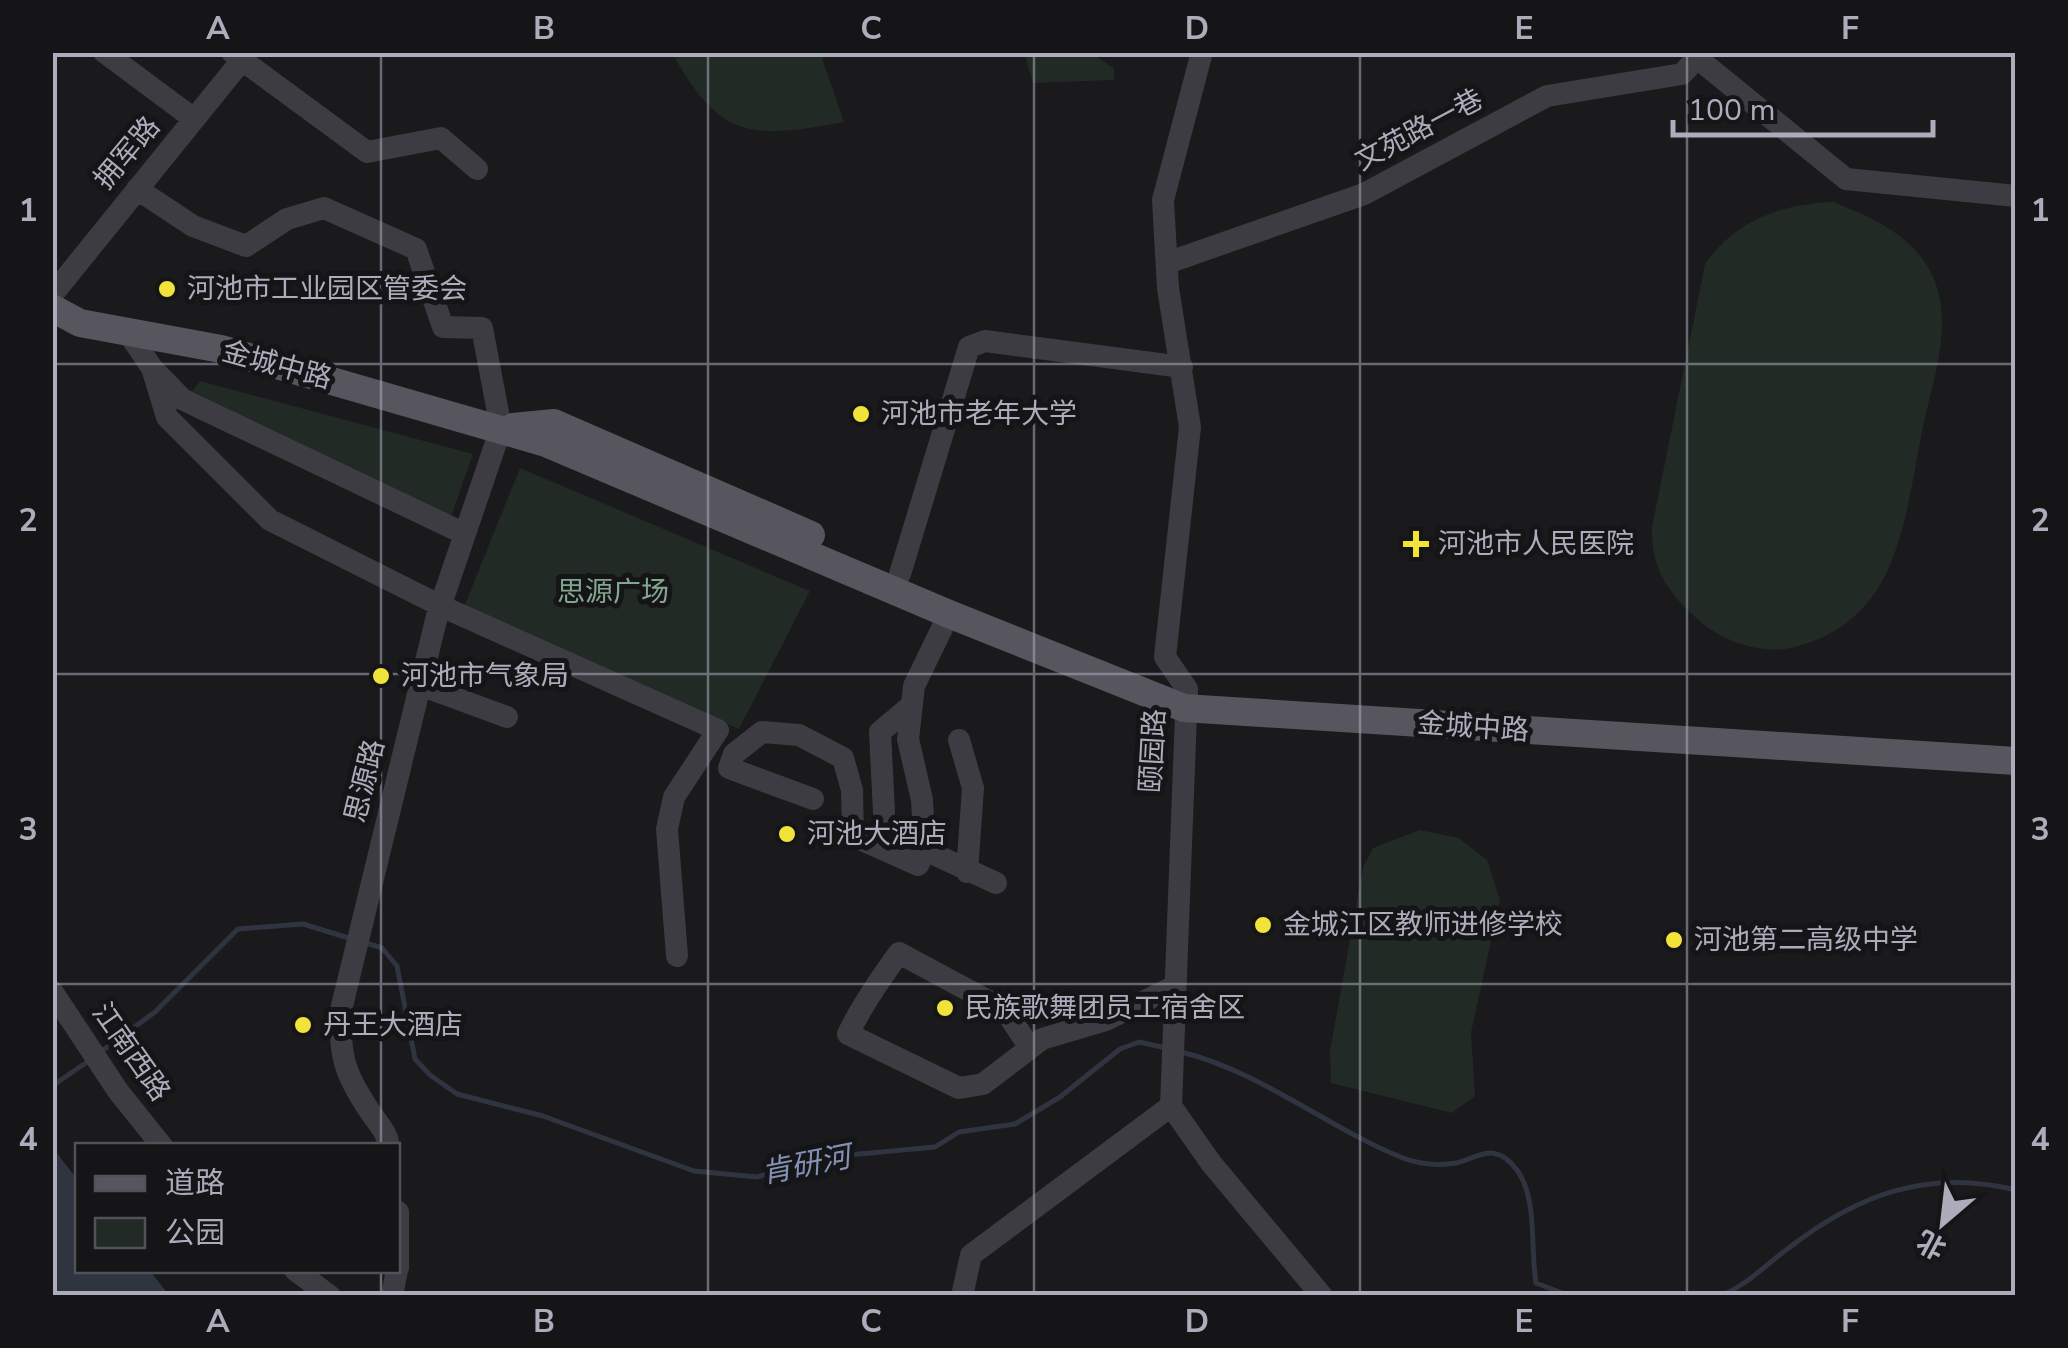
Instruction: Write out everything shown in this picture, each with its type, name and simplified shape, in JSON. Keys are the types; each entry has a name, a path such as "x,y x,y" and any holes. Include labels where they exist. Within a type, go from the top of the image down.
{"main road":[{"name":"金城中路","path":"52,308 80,323 220,349 501,428"},
{"path":"501,428 554,423 900,574 953,607"},
{"path":"501,428 953,607"},
{"name":"金城中路","path":"953,607 1186,699 2016,762"},
{"name":"金城中路","path":"1186,699 2016,743"}],"street":[{"path":"104,52 194,119"},
{"name":"颐园路","path":"1171,1106 1172,987 1186,699 1165,657 1190,427 1167,263 1163,200 1202,52"},
{"name":"文苑路一巷","path":"1167,263 1364,194 1547,96 1682,74 1694,55 1846,179 2016,196"},
{"path":"237,56 367,152 440,138 477,169"},
{"name":"拥军路","path":"52,295 194,119 237,56"},
{"path":"137,188 193,226 246,246 287,220 324,208 416,248 443,327 482,328 501,428"},
{"path":"129,334 152,368 182,399 465,534"},
{"path":"900,574 969,347 985,341 1182,367"},
{"path":"152,368 167,416 270,520 441,606 718,730 674,798 667,830 677,956"},
{"name":"思源路","path":"388,1143 339,1052 341,1010 441,606 501,428"},
{"path":"813,799 729,768 734,754 762,732 799,735 843,758 852,790 853,836 918,865 925,850 922,800 908,739 914,686 953,607"},
{"path":"420,685 507,718"},
{"path":"884,812 880,732 912,705"},
{"path":"959,740 973,788 967,872"},
{"path":"925,850 996,883"},
{"path":"1030,1048 1005,1010 899,954 880,986 864,1000 848,1034 959,1088 983,1084 1042,1039 1106,1020 1172,987"},
{"name":"江南西路","path":"52,991 118,1091 160,1143"},
{"path":"962,1296 971,1254 1171,1106 1211,1164 1322,1296"},
{"path":"299,1273 330,1296"}],"green space":[{"path":"672,53 841,53 822,58 844,122 785,131 742,127 723,118 706,103"},
{"path":"1024,53 1091,53 1114,68 1114,80 1033,83"},
{"path":"1833,202 1891,230 1925,263 1939,295 1940,352 1902,529 1877,590 1857,614 1830,634 1795,647 1758,648 1712,630 1681,603 1659,569 1652,527 1705,264 1730,236 1761,217 1795,206"},
{"path":"200,381 473,454 451,517 192,391"},
{"name":"思源广场","path":"520,468 810,591 739,729 462,612"},
{"path":"1420,830 1459,838 1487,860 1500,900 1471,1033 1475,1096 1452,1113 1331,1083 1330,1051 1363,867 1373,848"}],"water":[{"path":"52,1147 75,1176 75,1273 152,1273 169,1295 53,1295"}],"waterway":[{"name":"肯研河","path":"99,1053 155,1012 238,929 303,924 352,939"},
{"name":"肯研河","path":"363,942 382,948 397,966 415,1059 457,1094 543,1116 694,1171 757,1177 838,1156 935,1147 959,1132 1015,1124 1060,1097 1120,1049 1139,1042 1166,1048"},
{"name":"肯研河","path":"1181,1052 1238,1072 1375,1146 1409,1160 1456,1163 1494,1153 1509,1161 1528,1195 1536,1283 1570,1296"},
{"name":"肯研河","path":"52,1086 90,1060"},
{"name":"肯研河","path":"1721,1296 1749,1280 1816,1228 1869,1200 1897,1190 1954,1182 2016,1190"}],"place":[{"name":"河池市工业园区管委会","path":"167,289"},
{"name":"河池市老年大学","path":"861,414"},
{"name":"河池市人民医院","path":"1416,544"},
{"name":"河池市气象局","path":"381,676"},
{"name":"河池大酒店","path":"787,834"},
{"name":"金城江区教师进修学校","path":"1263,925"},
{"name":"河池第二高级中学","path":"1674,940"},
{"name":"民族歌舞团员工宿舍区","path":"945,1008"},
{"name":"丹王大酒店","path":"303,1025"}]}
